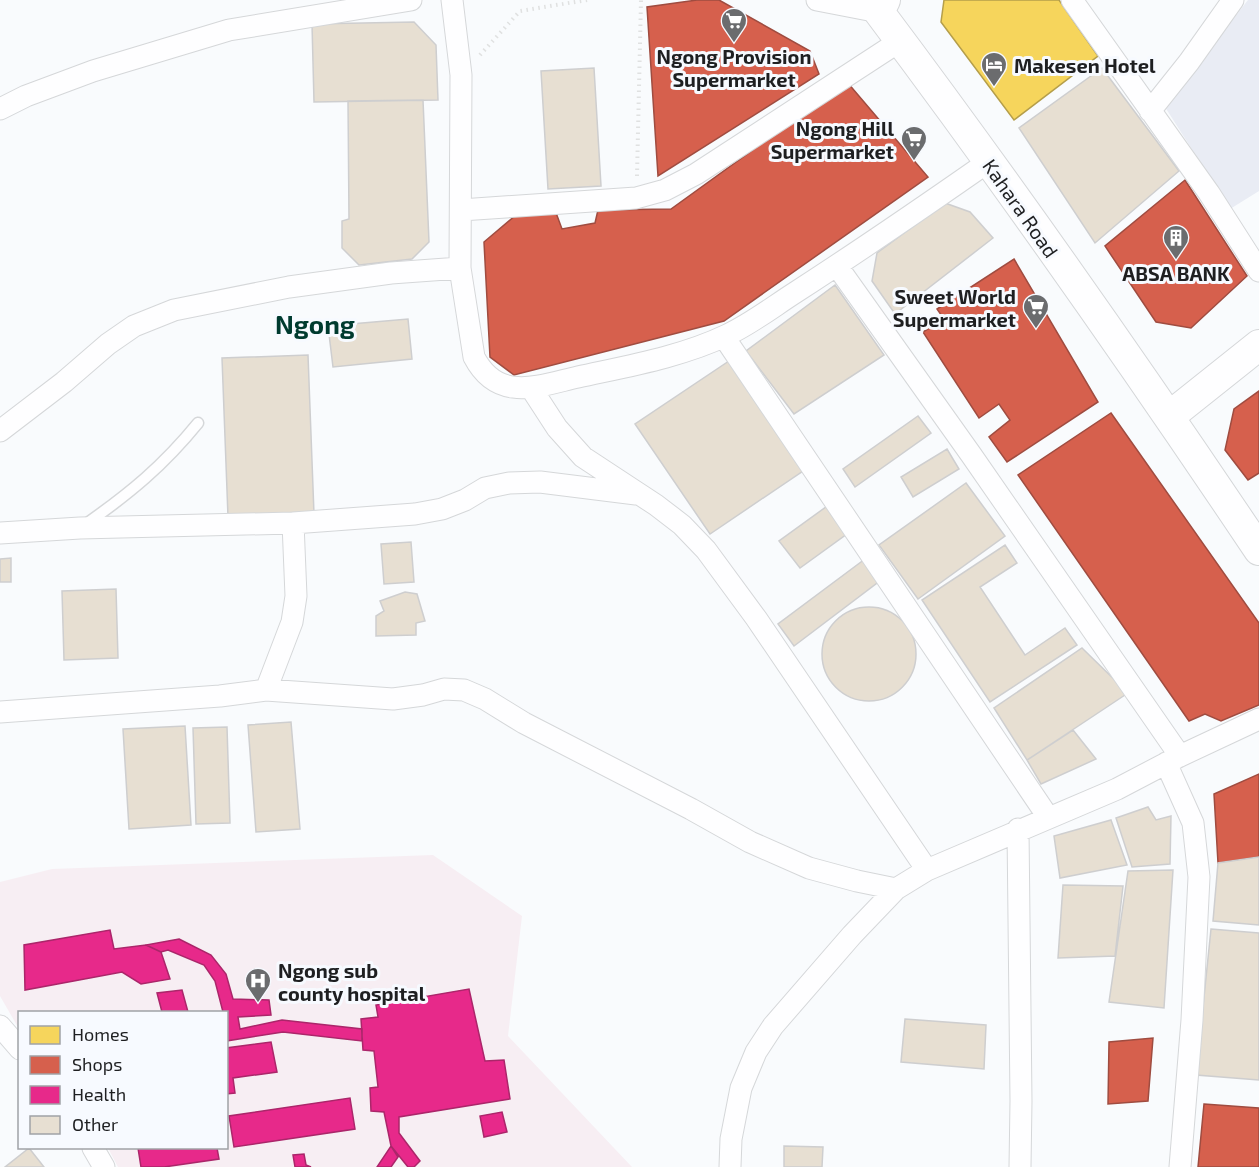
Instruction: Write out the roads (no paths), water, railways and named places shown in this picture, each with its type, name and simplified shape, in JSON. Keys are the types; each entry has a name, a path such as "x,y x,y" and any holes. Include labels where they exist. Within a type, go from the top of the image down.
{"street":[{"path":"452,0 461,75 460,268 474,357 491,380 508,387 531,388 640,363 724,337 837,266 988,162"},
{"path":"817,0 882,6"},
{"path":"1072,0 1209,193 1259,271"},
{"path":"1150,111 1189,62 1233,0"},
{"path":"0,109 26,96 93,71 229,30 401,1"},
{"name":"Kahara Road","path":"882,6 900,41 931,80 1170,416 1259,550"},
{"path":"461,210 636,198 665,190 696,174 900,41"},
{"path":"837,266 979,466 1173,759 1193,823 1199,878 1192,1020 1180,1167"},
{"path":"0,431 64,382 108,344 134,326 174,310 289,287 391,273 460,268"},
{"path":"724,337 1048,817"},
{"path":"1170,416 1259,345"},
{"path":"531,388 557,428 583,457 682,525 706,550 756,618 927,870"},
{"path":"0,533 80,528 293,523 415,513 442,509 465,500 485,488 509,483 540,482 639,494"},
{"path":"266,690 292,622 296,596 293,523"},
{"path":"0,712 220,696 266,690 393,699 423,695 444,689 464,690 485,699 524,723 750,842 809,868 896,889"},
{"path":"730,1167 731,1139 741,1088 756,1052 773,1026 852,934 896,889 927,870 1018,829 1117,789 1173,759 1259,719"},
{"path":"1018,829 1022,1101 1020,1167"},
{"path":"1,1028 18,1047"},
{"path":"94,1149 104,1167"}],"lane":[{"path":"80,528 151,475 173,454 198,423"}],"place":[{"name":"Ngong Provision Supermarket","path":"734,44"},
{"name":"Makesen Hotel","path":"994,88"},
{"name":"Ngong Hill Supermarket","path":"914,162"},
{"name":"ABSA BANK","path":"1176,261"},
{"name":"Sweet World Supermarket","path":"1036,330"},
{"name":"Ngong sub county hospital","path":"258,1004"}],"district":[{"name":"Ngong","path":"315,323"}]}
